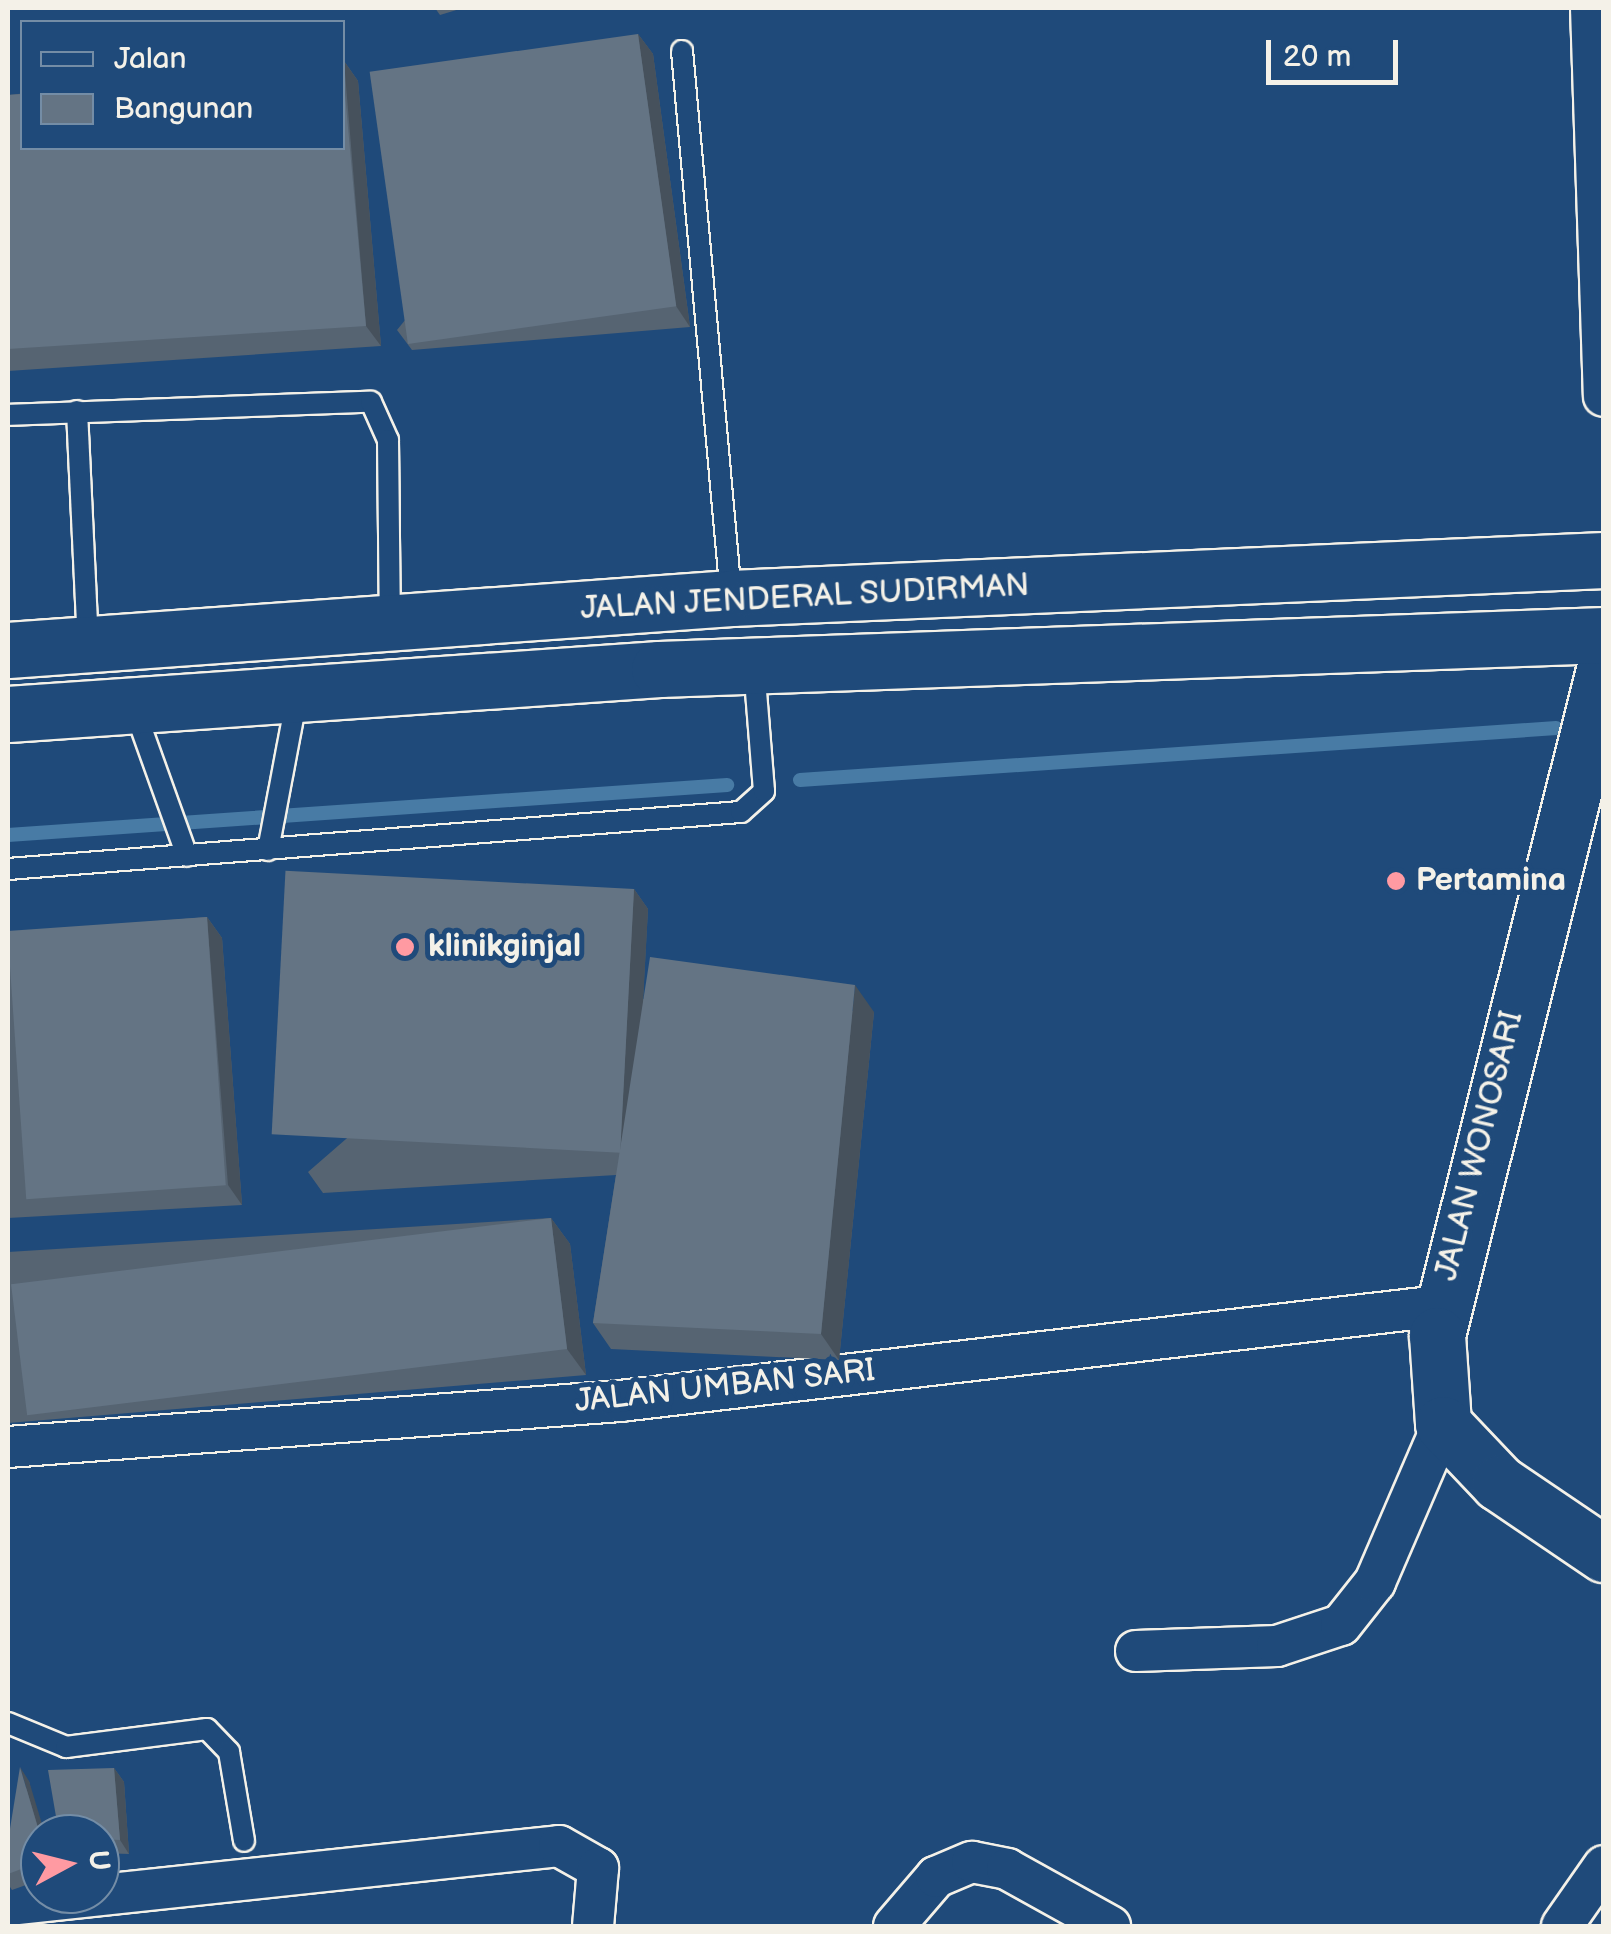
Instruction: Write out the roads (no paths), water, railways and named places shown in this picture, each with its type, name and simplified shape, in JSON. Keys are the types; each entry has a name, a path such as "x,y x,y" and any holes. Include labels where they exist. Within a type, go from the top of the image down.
{"main road":[{"name":"JALAN JENDERAL SUDIRMAN","path":"8,650 731,598 1604,560"},
{"name":"JALAN JENDERAL SUDIRMAN","path":"8,714 754,665 1604,635"},
{"name":"JALAN WONOSARI","path":"1443,1424 1440,1306 1604,670"},
{"path":"1443,1424 1498,1483 1604,1554"}],"street":[{"path":"1592,8 1604,396"},
{"name":"JALAN UMBAN SARI","path":"8,1447 620,1401 1440,1306"},
{"path":"1136,1652 1277,1646 1341,1625 1374,1582 1443,1424"},
{"path":"8,1905 540,1845 595,1861 593,1926"},
{"path":"894,1926 936,1877 972,1862 1007,1869 1110,1926"},
{"path":"1562,1926 1604,1866"}],"lane":[{"path":"682,50 731,598"},
{"path":"8,414 372,402 388,440 390,625"},
{"path":"77,411 88,644"},
{"path":"8,869 269,842 740,812 764,790 754,665"},
{"path":"269,842 298,694"},
{"path":"134,706 185,849"},
{"path":"8,1723 66,1747 206,1729 229,1752 244,1842"}],"waterway":[{"path":"800,780 1556,728"},
{"path":"8,835 727,785"}],"place":[{"name":"Pertamina","path":"1396,881"},
{"name":"klinikginjal","path":"405,947"}]}
